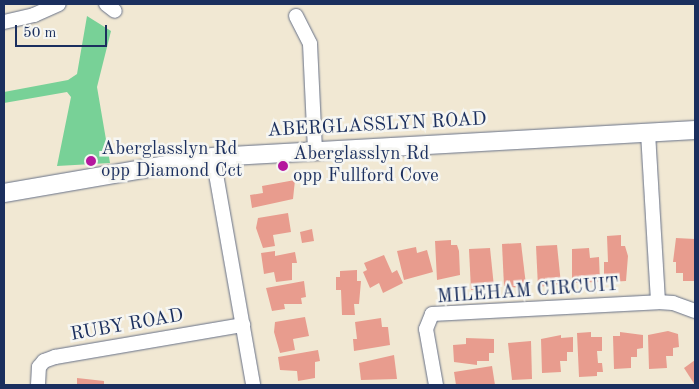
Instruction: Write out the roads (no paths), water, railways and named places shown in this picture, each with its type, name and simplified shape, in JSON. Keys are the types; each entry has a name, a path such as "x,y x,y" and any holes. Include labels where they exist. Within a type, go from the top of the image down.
{"main road":[{"name":"ABERGLASSLYN ROAD","path":"4,193 214,157 695,130"}],"street":[{"path":"4,22 34,16 59,4"},
{"path":"296,16 310,44 316,151"},
{"path":"648,133 658,302"},
{"path":"214,157 253,385"},
{"name":"MILEHAM CIRCUIT","path":"436,385 426,329 432,314 658,302 673,302 695,310"},
{"name":"RUBY ROAD","path":"38,385 39,367 44,361 55,357 243,325"}],"place":[{"name":"Aberglasslyn Rd opp Diamond Cct","path":"91,161"},
{"name":"Aberglasslyn Rd opp Fullford Cove","path":"283,166"}]}
